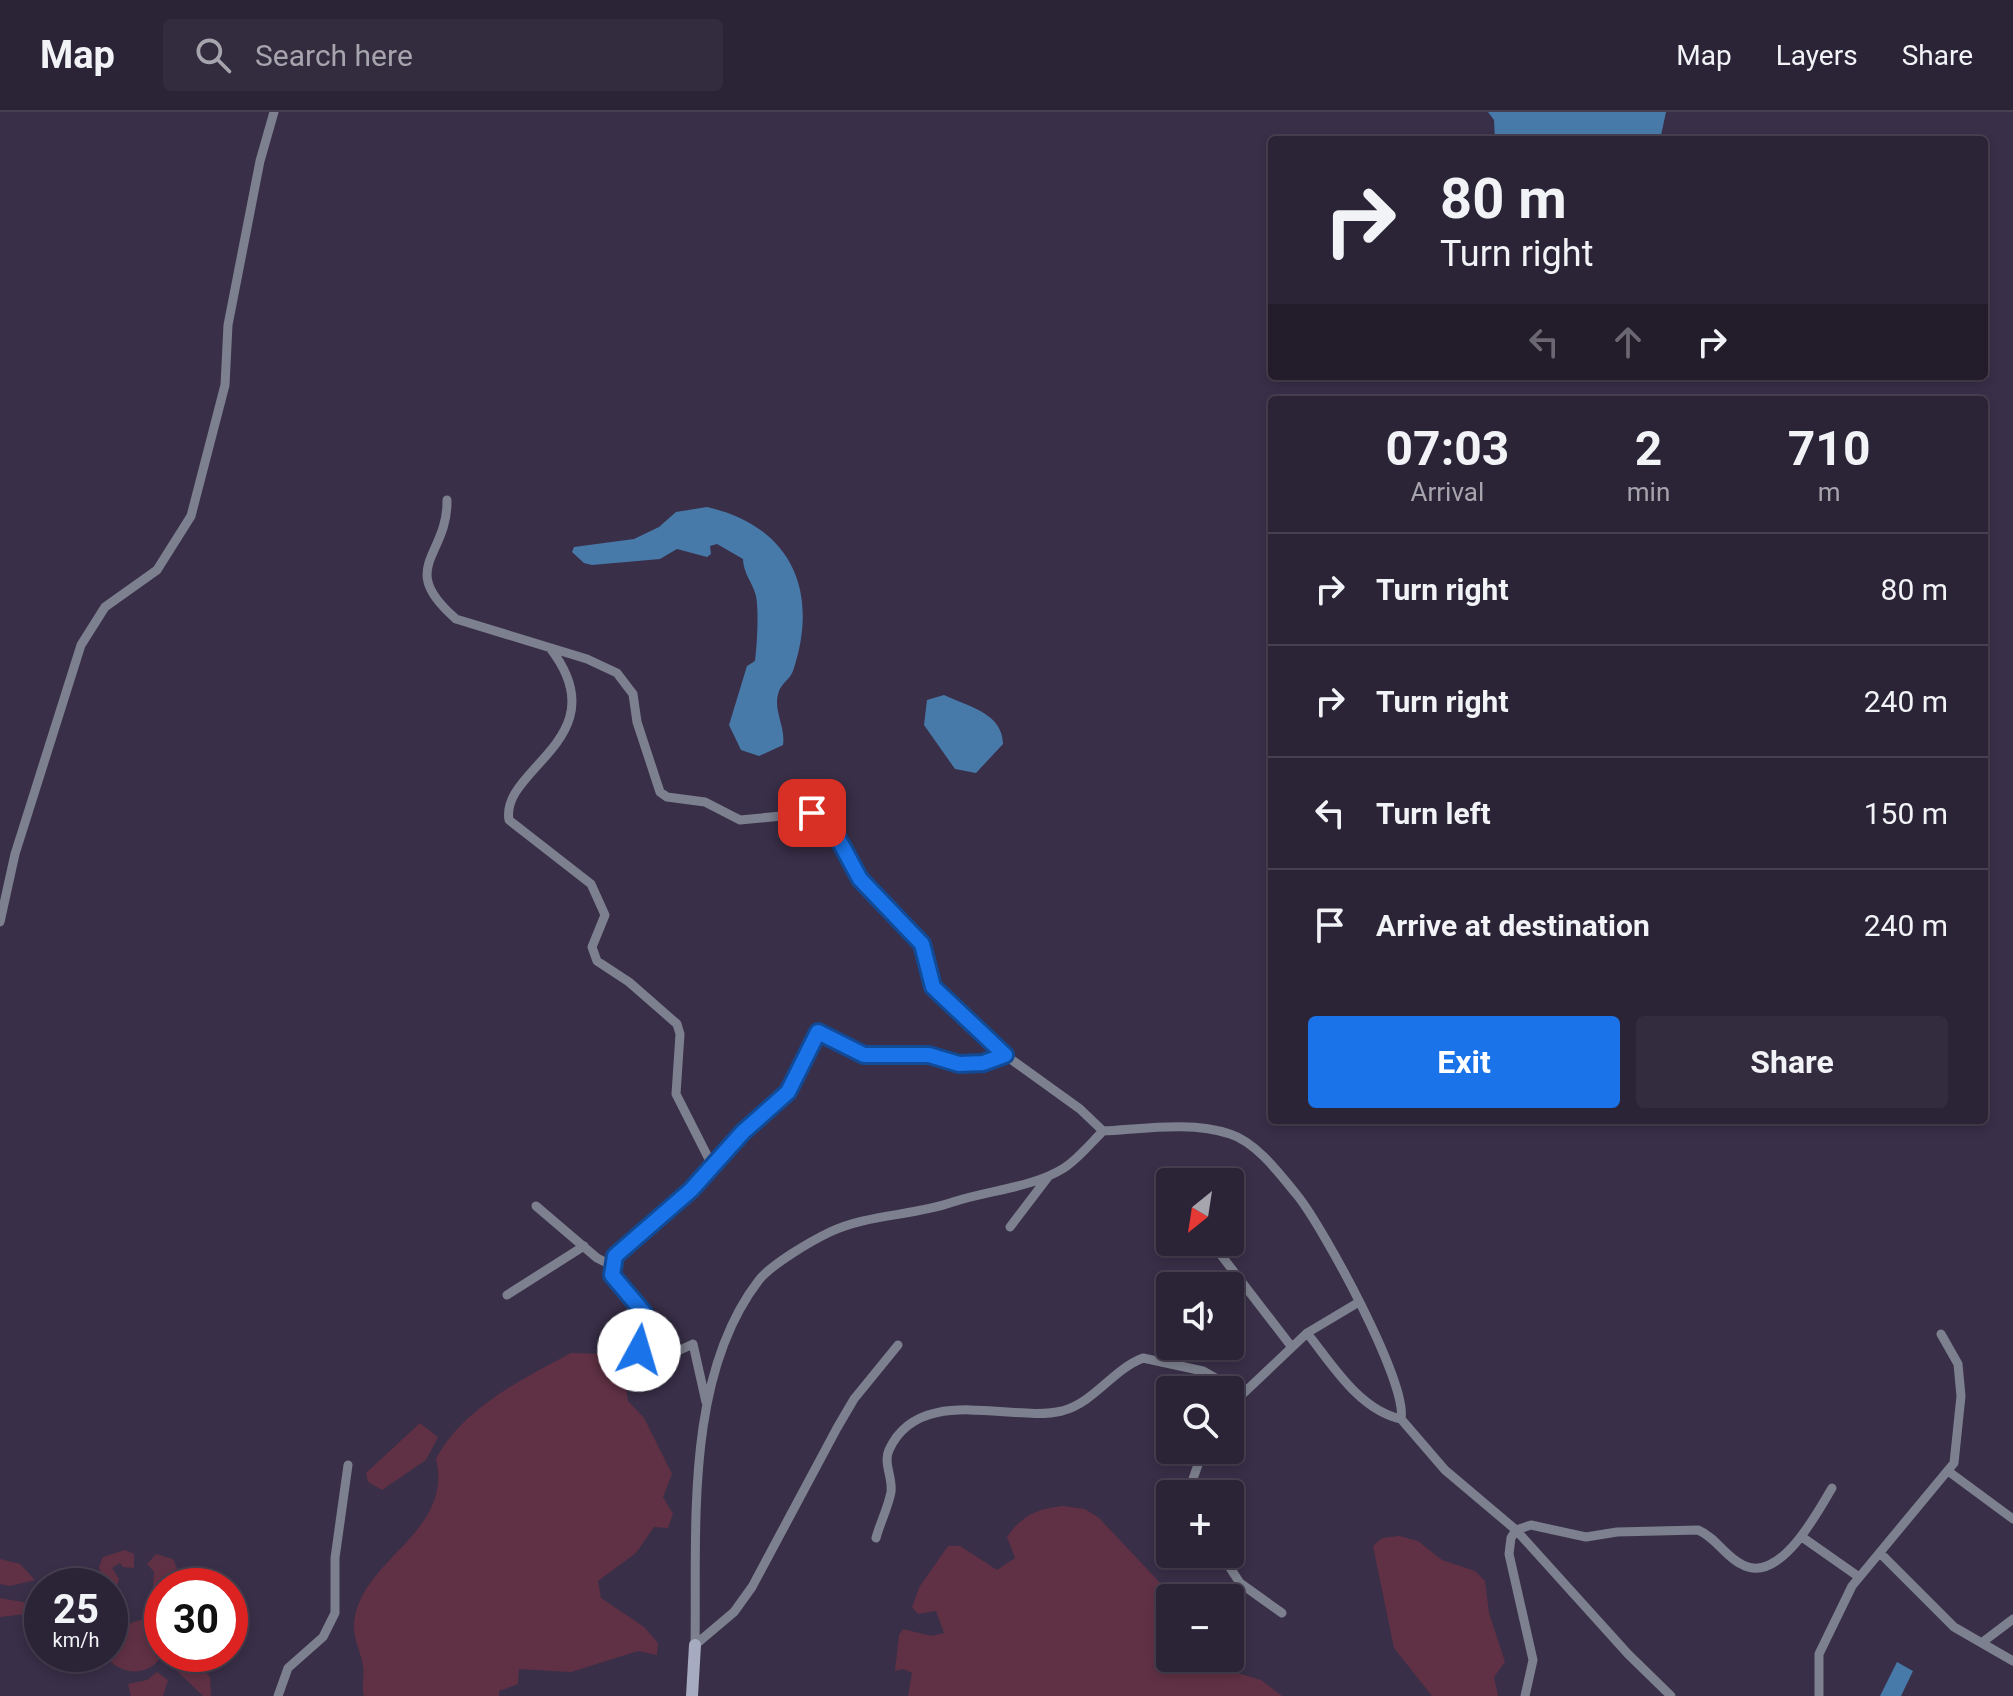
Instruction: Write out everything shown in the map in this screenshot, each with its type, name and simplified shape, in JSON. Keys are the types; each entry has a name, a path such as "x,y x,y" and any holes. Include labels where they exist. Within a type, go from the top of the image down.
{"street":[{"path":"0,922 15,854 81,645 105,607 157,570 191,516 225,385 228,325 260,161 274,112"},
{"path":"447,500 444,530 426,561 425,573 442,606 456,619 604,665 626,683 633,694 653,777 660,792 667,797 705,802 740,820 812,813 827,818 860,879 922,944 933,987 1005,1055 1103,1131 1204,1129 1232,1134 1246,1142 1299,1197 1359,1302 1401,1401 1401,1419"},
{"path":"550,648 566,668 572,686 572,705 562,734 546,759 522,783 513,799 508,811 509,820 591,884 605,915 592,947 597,961 629,982 677,1024 680,1034 676,1094 713,1167"},
{"path":"706,1402 693,1344 658,1360 642,1356 639,1350 644,1313 612,1275 611,1265 622,1246 691,1190 743,1132 793,1086 818,1032 864,1055 929,1055 959,1064 983,1063 1005,1055"},
{"path":"692,1696 697,1505 706,1402 729,1330 760,1279 772,1268 827,1234 851,1223 937,1209 1048,1177 1067,1166 1103,1131"},
{"path":"1010,1227 1048,1177"},
{"path":"536,1206 611,1265"},
{"path":"507,1295 584,1246"},
{"path":"1222,1256 1291,1346"},
{"path":"1244,1391 1307,1333 1359,1302"},
{"path":"1307,1333 1353,1390 1390,1416 1401,1419 1445,1470 1516,1530 1628,1654 1671,1696"},
{"path":"1819,1696 1819,1654 1859,1577 1954,1463 1959,1442 1961,1396 1958,1364 1941,1334"},
{"path":"695,1645 734,1612 752,1587 854,1399 898,1345"},
{"path":"876,1538 891,1492 887,1454 898,1434 911,1423 933,1414 982,1408 1065,1410 1100,1391 1143,1358 1203,1371 1212,1376"},
{"path":"278,1696 288,1668 323,1637 335,1613 335,1558 348,1465"},
{"path":"1948,1471 2013,1519"},
{"path":"1525,1696 1533,1660 1509,1554 1511,1538 1516,1530 1531,1525 1586,1537 1617,1532 1698,1530 1747,1568 1771,1563 1802,1537 1832,1488"},
{"path":"1802,1537 1859,1577"},
{"path":"1880,1553 1942,1617 2013,1661"},
{"path":"1230,1568 1240,1583 1282,1613"},
{"path":"1984,1641 2013,1619"}],"shaded area":[{"path":"571,1353 606,1354 633,1362 634,1370 625,1381 628,1401 644,1418 672,1474 663,1497 673,1514 668,1528 654,1527 636,1553 598,1581 601,1598 644,1627 658,1643 657,1655 638,1651 571,1672 519,1669 518,1684 499,1691 499,1696 364,1696 363,1665 354,1629 360,1601 372,1581 420,1527 432,1507 438,1485 436,1459 447,1441 477,1410"},
{"path":"420,1423 438,1437 426,1460 382,1490 368,1482 366,1473"},
{"path":"1063,1506 1085,1509 1099,1518 1161,1584 1156,1584 1156,1672 1233,1672 1261,1680 1282,1696 908,1696 912,1673 903,1669 895,1671 899,1635 903,1629 931,1636 944,1633 936,1611 918,1614 912,1607 920,1586 948,1546 960,1546 997,1570 1015,1558 1007,1537 1018,1523 1045,1509"},
{"path":"1399,1536 1418,1541 1442,1560 1475,1571 1485,1581 1489,1613 1505,1662 1494,1677 1498,1696 1432,1696 1394,1648 1373,1546 1382,1538"},
{"path":"125,1550 134,1554 134,1568 123,1567 120,1563 112,1568 99,1568 103,1557"},
{"path":"156,1554 173,1559 177,1568 150,1568 147,1564"},
{"path":"0,1559 20,1564 24,1568 24,1583 10,1586 0,1584"},
{"path":"0,1598 24,1602 24,1614 0,1617"},
{"path":"144,1620 143,1670 128,1670 128,1624"},
{"path":"157,1672 168,1680 163,1696 131,1696 128,1684 147,1680"},
{"path":"178,1672 205,1672 210,1677 211,1696 203,1696"}],"water":[{"path":"1488,112 1666,112 1661,136 1495,136 1494,120"},
{"path":"707,507 736,516 760,529 778,546 792,566 800,589 803,614 801,642 793,671 780,688 777,698 783,745 759,756 741,750 729,725 747,666 755,661 756,596 743,559 717,544 710,546 711,554 707,557 677,549 660,559 592,565 584,563 572,552 574,547 634,539 659,527 676,512"},
{"path":"944,695 982,712 997,725 1001,733 1003,744 976,773 955,769 924,725 927,700"},
{"path":"1897,1662 1913,1671 1901,1696 1880,1696"}],"route":[{"path":"639,1350 644,1313 612,1275 611,1265 615,1256 622,1246 691,1190 743,1132 788,1092 797,1080 803,1060 818,1032 822,1031 864,1055 889,1058 929,1055 959,1064 983,1063 1005,1055 933,987 922,944 893,910 860,879 837,831 827,818 812,813"}]}
